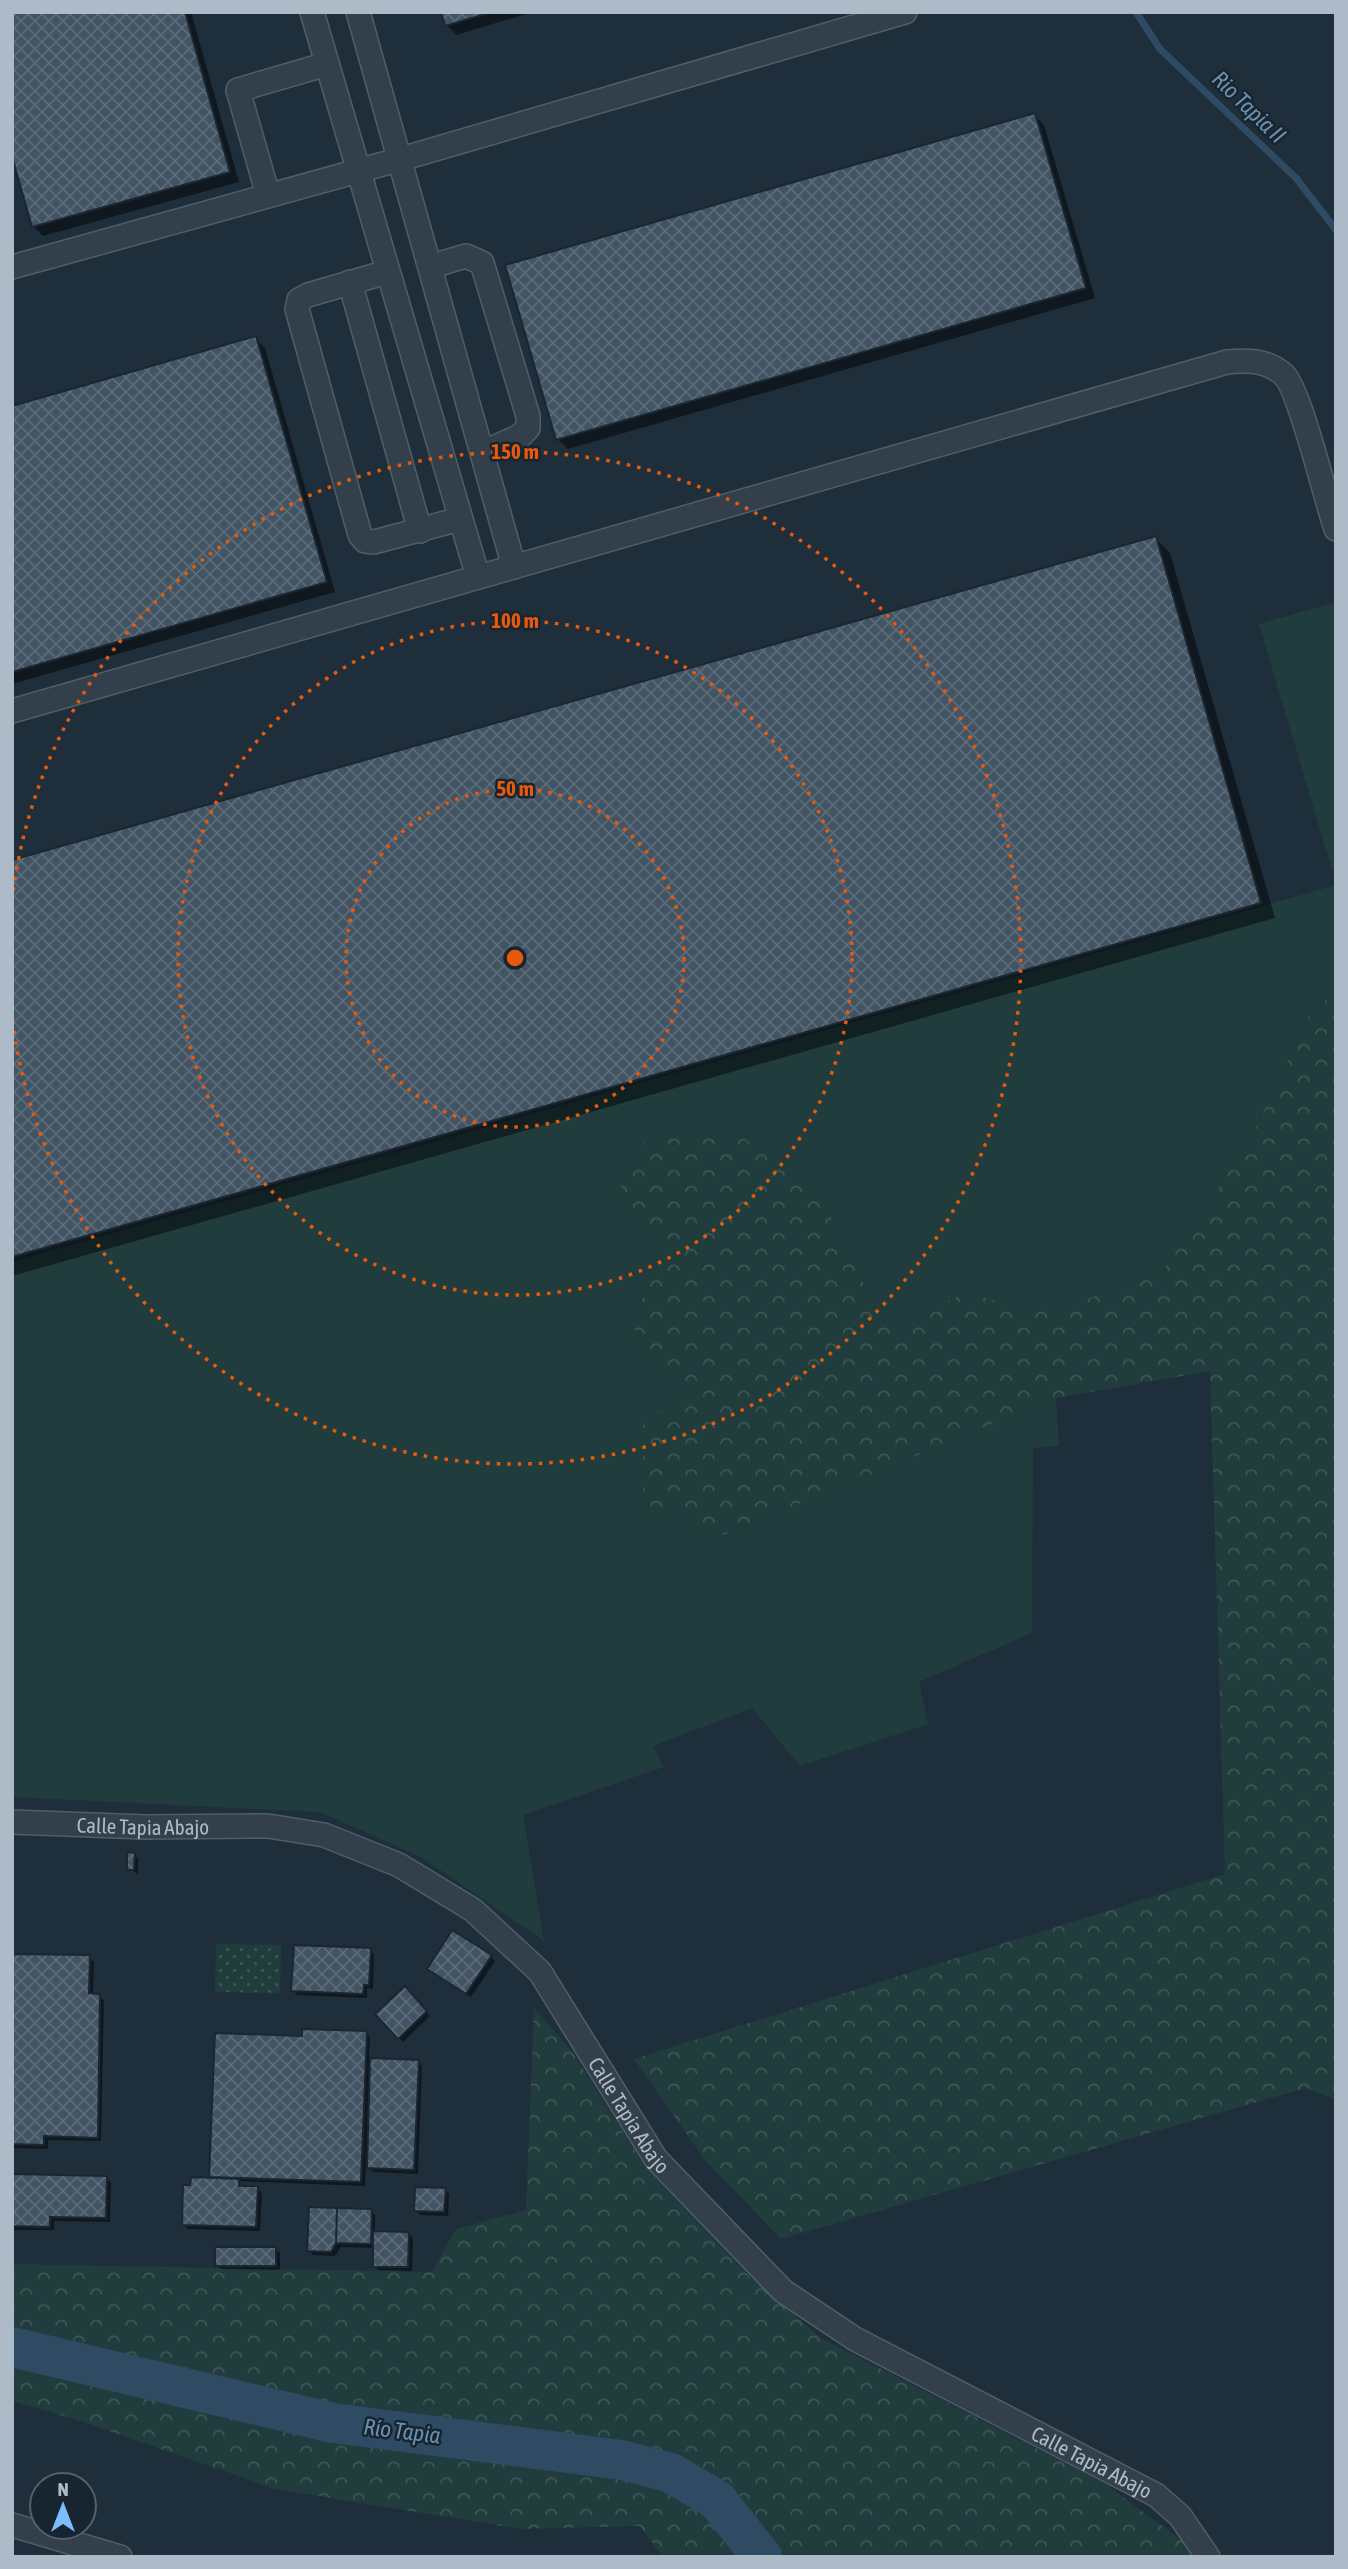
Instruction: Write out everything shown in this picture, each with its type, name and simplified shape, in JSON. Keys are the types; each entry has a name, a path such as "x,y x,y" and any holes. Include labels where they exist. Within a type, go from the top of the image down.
{"street":[{"path":"312,12 478,577"},
{"path":"358,12 432,266 514,567"},
{"path":"12,267 401,159 905,12"},
{"path":"268,195 238,90 327,64"},
{"path":"432,266 466,256 482,263 528,416 528,428 520,436 482,453"},
{"path":"387,272 308,295 299,300 296,309 356,522 365,541 374,542 460,519"},
{"path":"350,282 420,531"},
{"path":"12,712 1227,362 1254,360 1286,376 1296,398 1336,529"},
{"name":"Calle Tapia Abajo","path":"12,1822 145,1827 268,1826 324,1835 399,1865 473,1910 540,1972 656,2159 783,2291 855,2339 1156,2495 1180,2515 1208,2557"},
{"path":"12,2525 120,2557"}],"green space":[{"path":"1336,602 1336,884 1259,624"},
{"path":"1336,885 1336,995 1313,1007 1250,1140 1162,1272 1054,1312 964,1294 886,1328 814,1183 618,1193 667,1244 631,1324 684,1397 724,1535 1056,1398 1059,1446 1033,1448 1032,1633 919,1682 928,1724 800,1766 752,1708 653,1746 664,1767 523,1815 544,1941 421,1857 320,1812 12,1797 12,1262"},
{"path":"1336,995 1336,2100 1306,2088 781,2239 705,2160 634,2059 1225,1874 1210,1371 1056,1398 724,1535 643,1503 643,1423 684,1397 631,1324 667,1244 618,1193 645,1141 732,1131 814,1183 886,1328 964,1294 1054,1311 1162,1272 1250,1140 1313,1007"},
{"path":"216,1944 281,1945 280,1993 215,1992"},
{"path":"534,2008 571,2050 646,2168 750,2277 821,2338 1104,2483 1188,2545 1194,2557 663,2557 640,2526 521,2529 275,2489 81,2421 12,2401 12,2264 432,2272 456,2229 526,2210"}],"building":[{"path":"12,12 185,12 230,172 32,227 12,157"},
{"path":"441,12 492,12 445,26"},
{"path":"1035,113 1086,288 556,440 505,265"},
{"path":"256,336 327,582 12,672 12,406"},
{"path":"1156,536 1261,903 12,1257 12,860"},
{"path":"127,1852 135,1853 134,1870 127,1870"},
{"path":"452,1930 492,1955 466,1994 427,1969"},
{"path":"294,1945 371,1948 369,1985 364,1985 363,1994 291,1991"},
{"path":"12,1954 90,1955 89,1993 100,1994 98,2138 44,2136 44,2145 12,2144"},
{"path":"405,1986 427,2011 398,2039 375,2014"},
{"path":"302,2029 367,2031 361,2182 209,2177 215,2033 302,2036"},
{"path":"370,2058 419,2060 414,2170 367,2168"},
{"path":"12,2174 107,2176 106,2218 50,2217 50,2227 12,2226"},
{"path":"191,2177 239,2179 239,2186 258,2186 256,2227 182,2225 183,2185 190,2185"},
{"path":"415,2187 446,2188 444,2212 414,2211"},
{"path":"309,2207 337,2208 336,2243 331,2252 307,2251"},
{"path":"337,2208 372,2209 371,2244 336,2243"},
{"path":"373,2231 409,2232 408,2267 373,2267"},
{"path":"215,2247 276,2247 276,2266 215,2266"}],"waterway":[{"name":"Rio Tapia II","path":"1136,12 1160,49 1296,178 1336,230"},
{"name":"Río Tapia","path":"12,2347 333,2423 622,2460 671,2473 717,2500 762,2557"}]}
